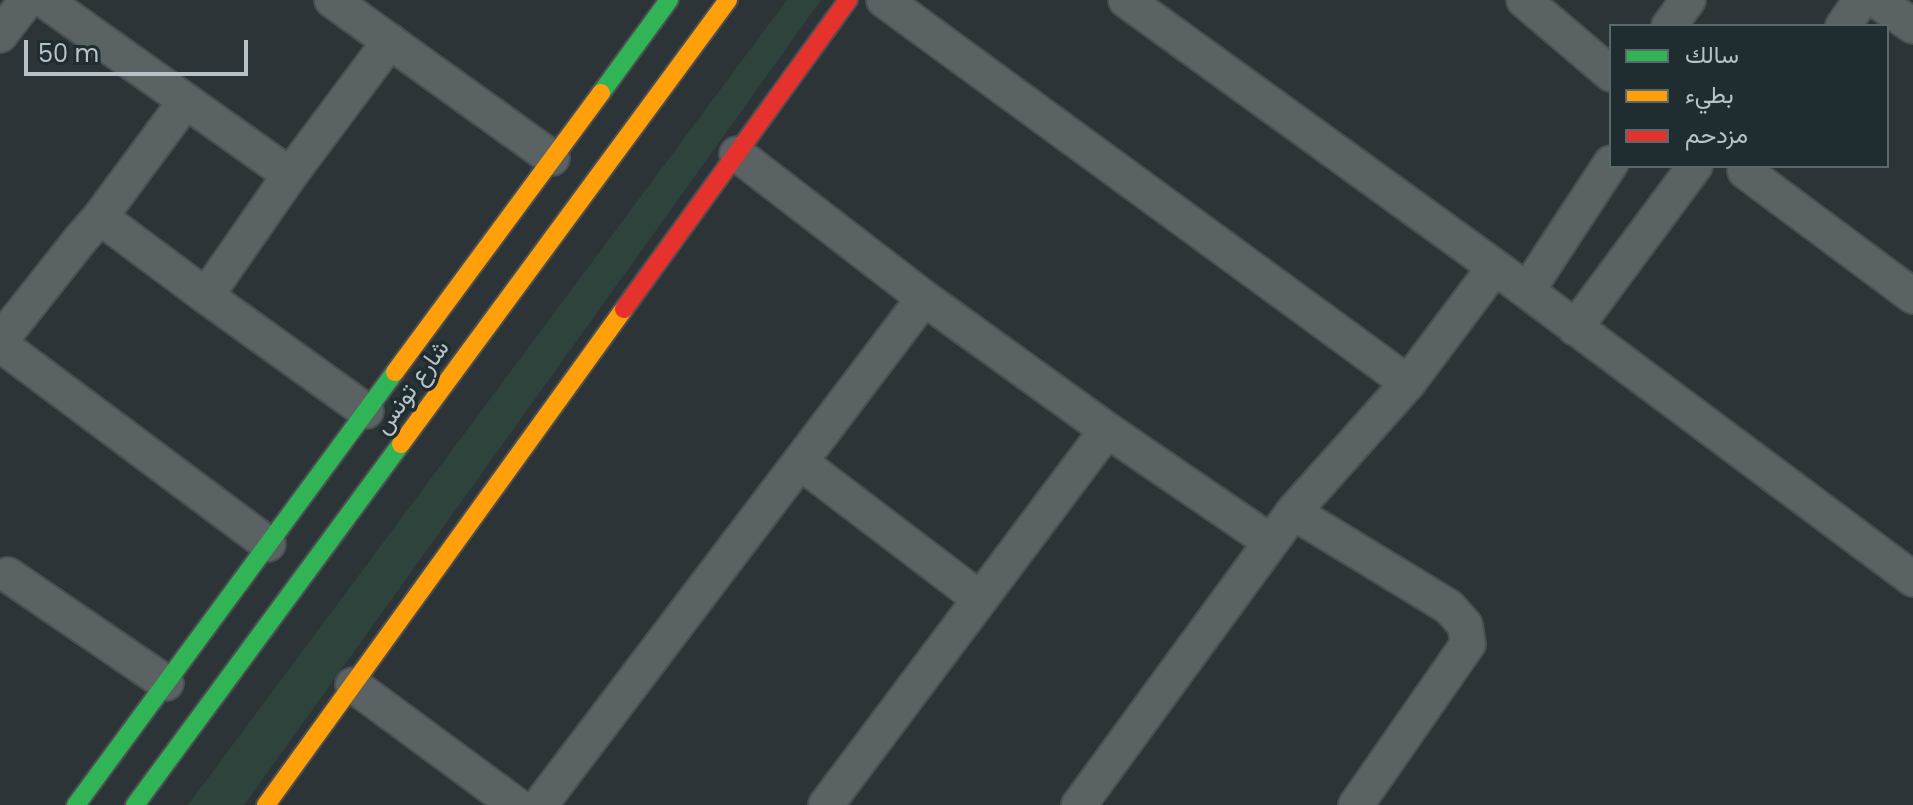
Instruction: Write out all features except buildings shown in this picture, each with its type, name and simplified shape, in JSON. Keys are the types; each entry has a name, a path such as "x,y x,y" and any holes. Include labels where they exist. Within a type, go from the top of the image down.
{"street":[{"path":"0,35 27,0"},
{"path":"44,0 290,175"},
{"path":"332,0 552,158"},
{"name":"شارع تونس","path":"76,805 669,0"},
{"name":"شارع تونس","path":"135,805 663,68 728,0"},
{"path":"266,805 848,0"},
{"path":"884,0 1408,383"},
{"path":"1126,0 1495,267 1913,579"},
{"path":"1524,0 1609,72"},
{"path":"1670,24 1688,0"},
{"path":"1844,24 1861,0"},
{"path":"1876,0 1913,26"},
{"path":"206,296 290,175 390,41"},
{"path":"635,45 663,68"},
{"path":"185,102 100,217 0,342 268,544"},
{"path":"737,154 924,298 1107,430 1271,542"},
{"path":"1527,291 1609,166"},
{"path":"1575,328 1694,168"},
{"path":"1744,168 1913,296"},
{"path":"100,217 366,411"},
{"path":"1079,805 1293,512 1408,383 1495,267"},
{"path":"540,805 924,298"},
{"path":"826,805 1107,430"},
{"path":"800,462 980,599"},
{"path":"1293,512 1449,607 1465,625 1468,644 1356,805"},
{"path":"3,577 166,683"},
{"path":"353,685 516,805"}],"green space":[{"path":"787,0 821,0 244,805 188,805"}],"traffic: fast":[{"path":"601,93 669,0"},
{"path":"76,805 395,372"},
{"path":"135,805 401,444"}],"traffic: slow":[{"path":"401,444 728,0"},
{"path":"395,372 601,93"},
{"path":"266,805 624,309"}],"traffic: jam":[{"path":"624,309 848,0"}]}
